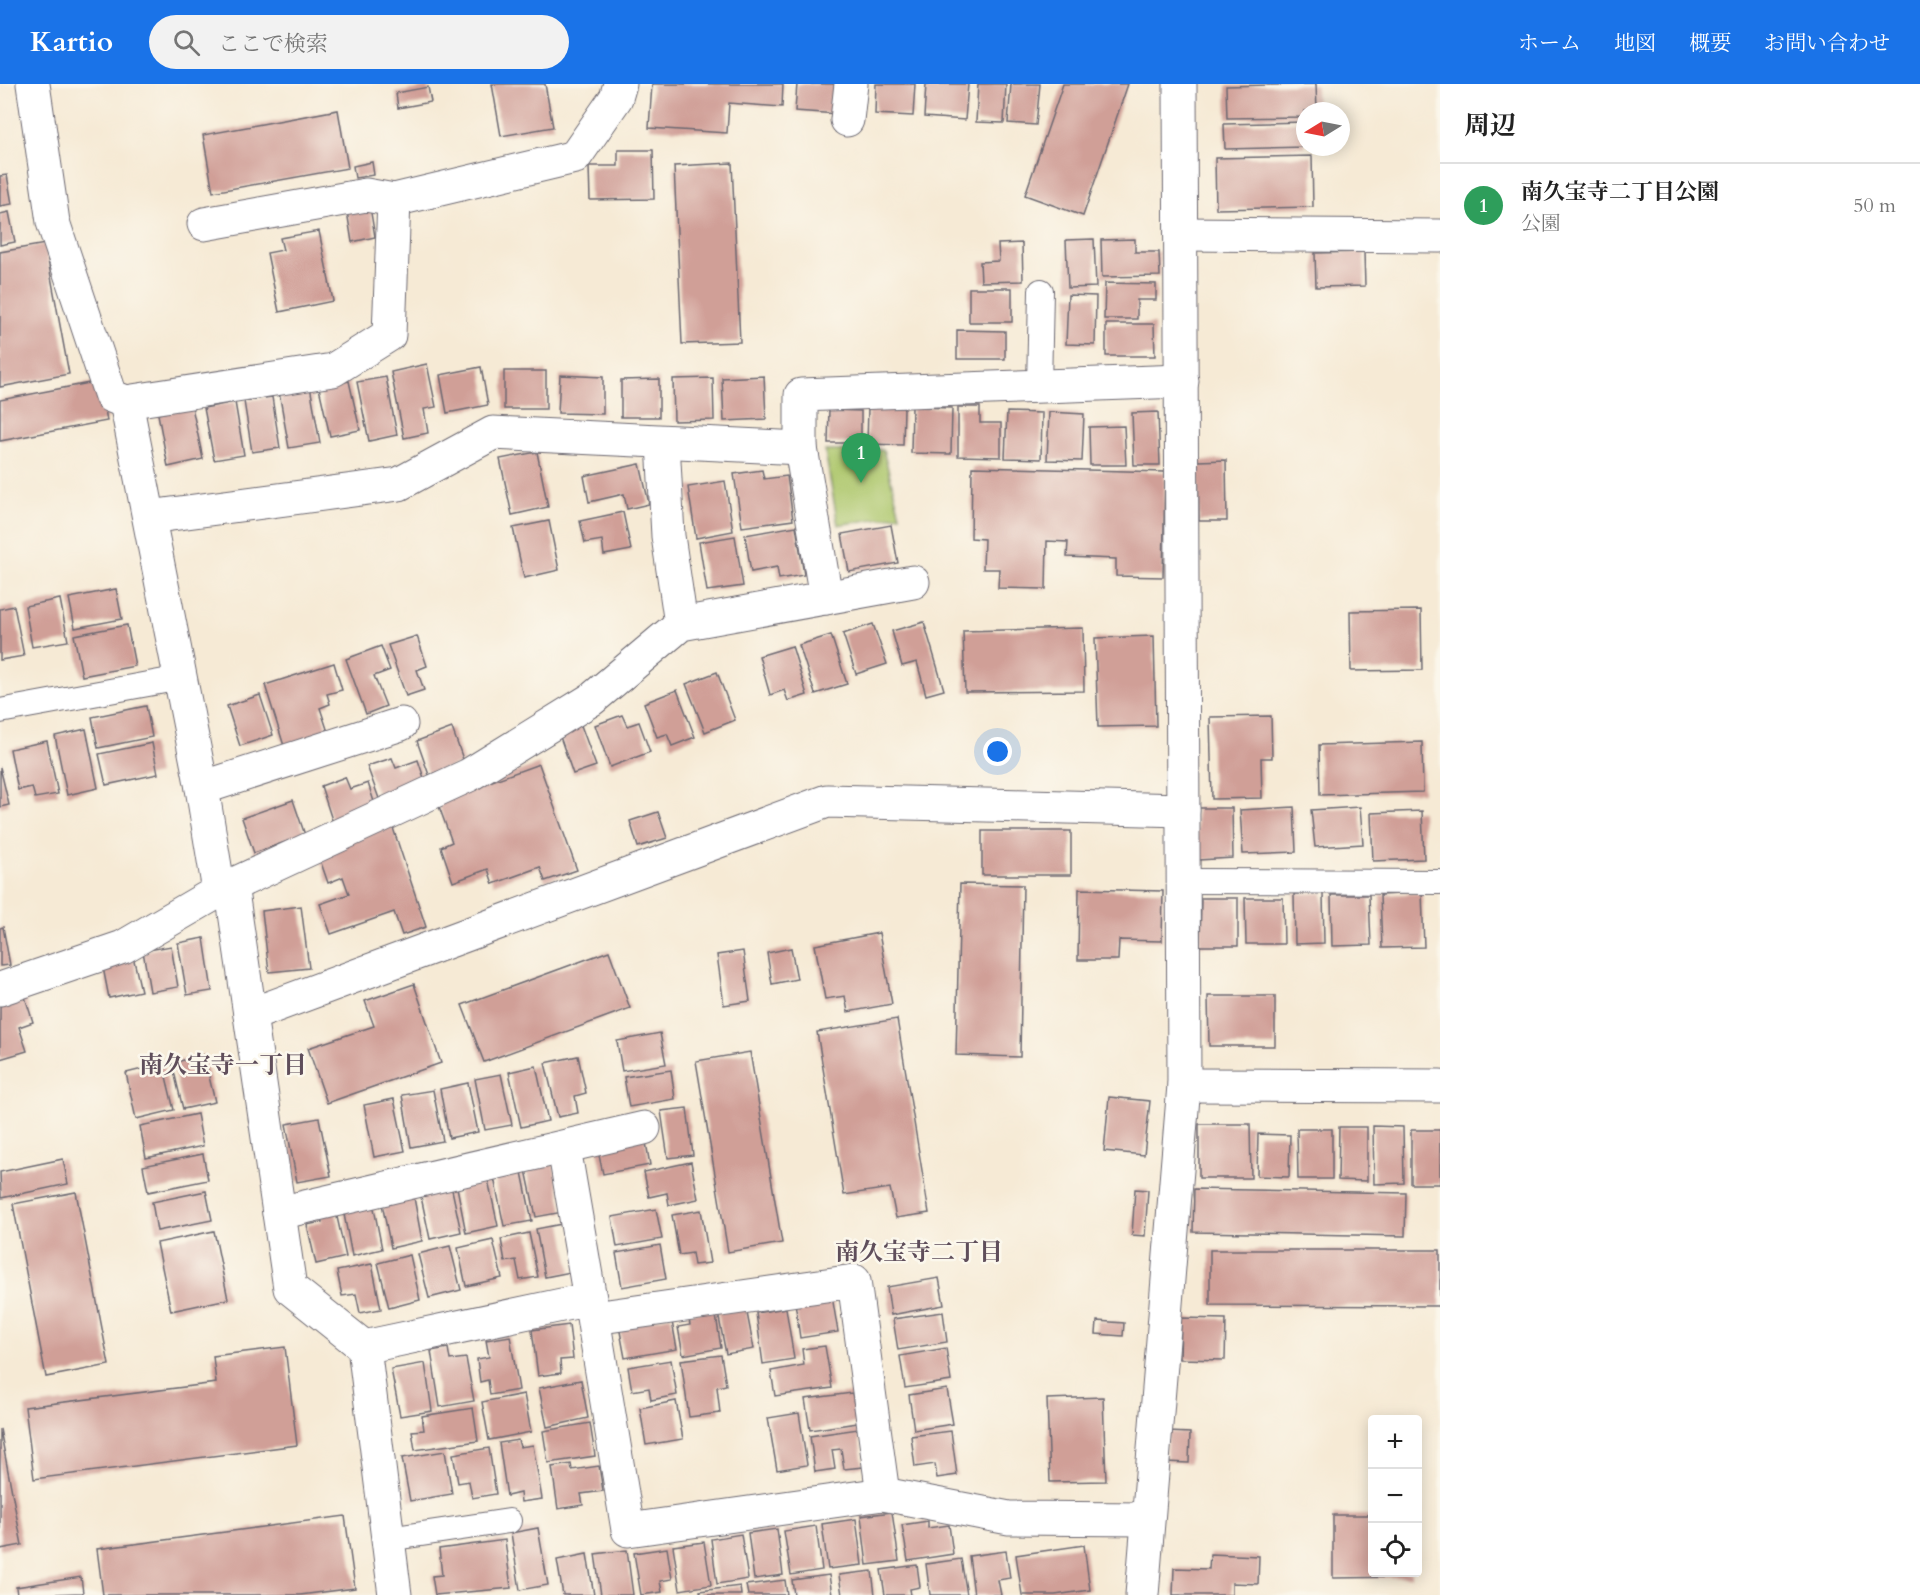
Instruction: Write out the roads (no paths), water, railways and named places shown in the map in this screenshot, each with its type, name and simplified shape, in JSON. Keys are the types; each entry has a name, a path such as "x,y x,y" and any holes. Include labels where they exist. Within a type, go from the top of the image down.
{"street":[{"path":"33,84 53,222 111,396 126,402 333,370 389,335 394,200"},
{"path":"204,224 366,195 394,200 575,157 616,98 620,84"},
{"path":"847,120 851,84"},
{"path":"1142,1595 1146,1519 1184,1085 1180,84"},
{"path":"1181,234 1440,236"},
{"path":"826,598 801,448 801,395 1182,381"},
{"path":"126,402 202,788 225,888 250,1015 290,1288 364,1347 395,1595"},
{"path":"149,518 399,484 492,433 801,448"},
{"path":"663,442 668,536 681,624"},
{"path":"0,989 123,947 225,888 469,775 592,699 681,624 913,582"},
{"path":"202,788 401,724"},
{"path":"250,1015 827,801 1183,810"},
{"path":"1184,1085 1440,1086"},
{"path":"279,1213 644,1128"},
{"path":"564,1148 628,1530 884,1494 1009,1518 1146,1519"},
{"path":"364,1347 592,1309 854,1281 884,1494"}],"lane":[{"path":"1039,387 1041,291"},
{"path":"0,711 181,678"},
{"path":"1184,881 1440,882"},
{"path":"388,1539 509,1521"}],"place":[{"name":"南久宝寺二丁目公園","path":"861,483"}],"district":[{"name":"南久宝寺一丁目","path":"223,1065"},
{"name":"南久宝寺二丁目","path":"919,1252"}]}
